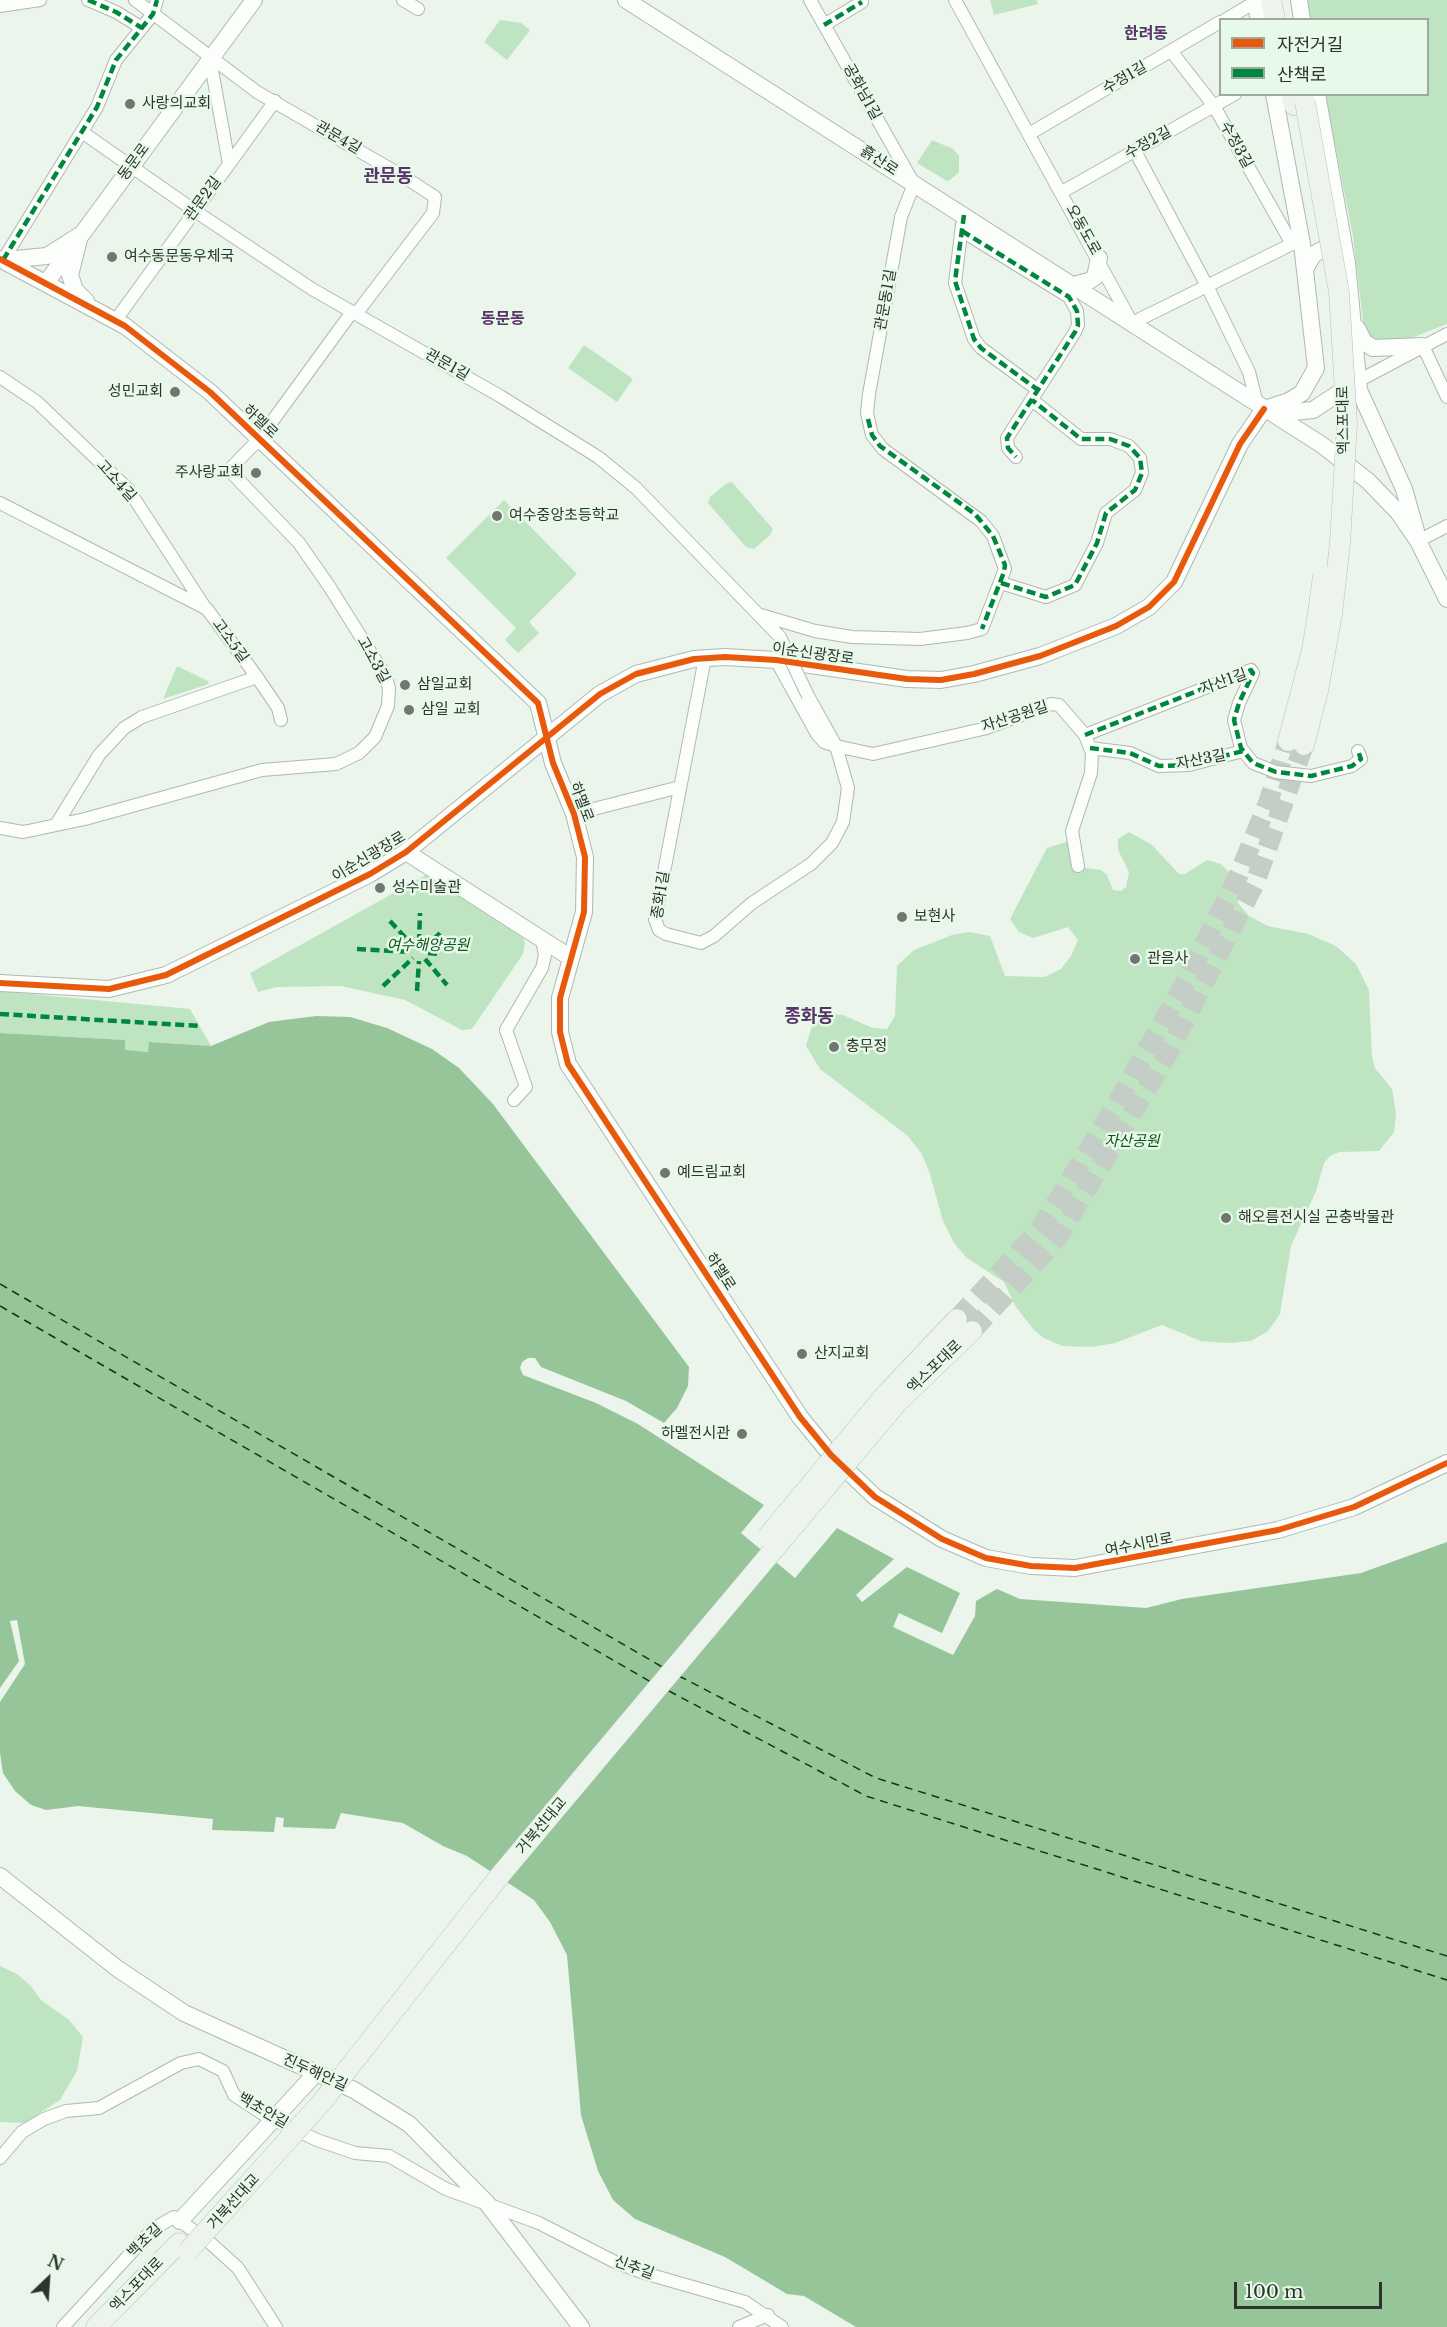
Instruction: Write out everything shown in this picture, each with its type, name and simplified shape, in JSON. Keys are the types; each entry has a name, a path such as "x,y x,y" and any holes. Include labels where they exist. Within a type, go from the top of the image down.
{"main road":[{"path":"1285,0 1289,18"},
{"path":"1260,1 1273,18"},
{"name":"엑스포대로","path":"1296,743 1312,650 1325,614 1333,424 1325,294 1302,98"},
{"name":"엑스포대로","path":"891,1398 965,1325"},
{"name":"거북선대교","path":"183,2247 313,2094 494,1867 891,1398"},
{"name":"엑스포대로","path":"96,2327 183,2247"},
{"name":"엑스포대로","path":"115,2327 183,2247"}],"street":[{"path":"0,6 40,0"},
{"path":"88,0 116,12 142,28"},
{"name":"관문4길","path":"135,0 210,59 275,101 416,183 436,199 434,212 354,313"},
{"path":"2,260 102,97 116,60 153,14 157,0"},
{"name":"동문로","path":"46,283 254,0"},
{"path":"403,0 418,9"},
{"name":"흙산로","path":"626,0 649,7 914,184 963,223 1073,285 1132,323"},
{"name":"공화남1길","path":"810,0 914,184"},
{"name":"오동도로","path":"955,0 1099,258 1132,323"},
{"path":"1299,0 1302,18"},
{"path":"1229,18 1260,1"},
{"path":"1259,18 1260,1"},
{"path":"824,25 862,2"},
{"name":"수정1길","path":"1029,134 1219,23"},
{"name":"수정3길","path":"1171,51 1214,106 1297,244"},
{"name":"관문2길","path":"115,321 229,164 210,59"},
{"name":"수정2길","path":"1062,192 1232,96"},
{"path":"1260,407 1288,401 1302,393 1315,372 1316,347 1305,269 1297,244 1274,96"},
{"path":"1302,98 1347,263 1358,381 1366,409 1404,489 1418,541"},
{"path":"229,164 275,101"},
{"name":"관문1길","path":"82,132 195,211 354,313 506,400 612,468 636,488 780,637 808,696 836,746"},
{"path":"1135,151 1207,286 1249,372 1260,407"},
{"name":"관문동1길","path":"914,184 901,217 867,407 868,419 872,435 879,446 975,514 988,529 1005,564 1000,583"},
{"path":"761,615 826,634 896,640 945,637 981,629 1000,583 1046,597 1074,585 1100,538 1106,513 1135,490 1142,473 1140,458 1129,446 1110,439 1081,439 1035,395 981,348 974,339 955,283 963,223 1069,297 1078,315 1077,329 1035,395 1006,441 1008,448 1016,457"},
{"path":"2,260 47,256 80,235"},
{"path":"80,235 70,275 75,290 90,306"},
{"path":"1132,323 1297,244"},
{"path":"1305,269 1313,255 1325,248 1339,252 1347,263"},
{"path":"1073,285 1095,277 1099,258"},
{"path":"2,260 46,283"},
{"name":"하멜로","path":"46,283 115,321 200,384 536,700 541,708 553,763 574,814 584,851 586,895 581,926 561,990 559,1020 562,1046 575,1077 800,1417 816,1439 847,1471"},
{"name":"고소3길","path":"0,828 20,832 144,804 243,774 282,767 336,764 359,753 371,741 382,724 390,694 386,677 299,543 229,470 260,438 354,313"},
{"path":"1132,323 1322,446 1360,475 1390,502 1418,541 1447,599"},
{"path":"1354,323 1364,342 1373,348 1424,346"},
{"path":"1260,407 1293,412 1313,410 1358,381 1447,334"},
{"path":"1424,346 1447,397"},
{"name":"고소4길","path":"0,377 33,398 128,489 207,609"},
{"name":"이순신광장로","path":"0,983 109,989 160,977 370,874 406,852 547,735 620,681 661,666 705,658 776,660 907,680 941,680 974,674 1040,656 1116,626 1149,607 1174,582 1260,407"},
{"name":"고소5길","path":"0,503 207,609 257,677 142,717 124,728 99,755 56,825"},
{"path":"1418,541 1447,526"},
{"name":"종화1길","path":"705,658 656,923 659,930 701,943 714,936 752,903 811,864 837,836 843,822 848,794 836,746"},
{"name":"자산공원길","path":"776,660 817,734 824,742 869,753 895,751 993,726 1055,704 1085,735 1090,748 1091,773 1072,831 1078,866"},
{"name":"자산1길","path":"1085,735 1251,670 1253,674 1234,716 1237,736 1243,751"},
{"path":"257,677 278,708 281,720"},
{"name":"자산3길","path":"1090,748 1130,753 1159,766 1189,765 1243,751"},
{"path":"1243,751 1260,768 1311,776 1352,766 1361,759 1359,751"},
{"name":"하멜로","path":"574,814 680,787"},
{"name":"이순신광장로","path":"406,852 571,958"},
{"path":"514,1100 524,1092 526,1086 506,1030 542,968 545,955 542,940"},
{"name":"여수시민로","path":"847,1471 887,1506 958,1546 998,1561 1057,1568 1095,1565 1278,1530 1354,1507 1447,1463"},
{"name":"진두해안길","path":"0,1876 118,1969 184,2013 379,2103 409,2124 486,2202 581,2327"},
{"name":"백초안길","path":"0,2157 22,2132 44,2118 66,2111 99,2108 195,2058 220,2068 234,2095 275,2120 347,2152 389,2156 446,2189 486,2202"},
{"path":"180,2221 316,2073"},
{"name":"신추길","path":"486,2202 539,2223 615,2262 644,2273 737,2298 768,2315 782,2327"},
{"name":"백초길","path":"63,2327 153,2229 174,2217 207,2240 238,2268 276,2327"},
{"path":"739,2327 768,2315"}],"green space":[{"path":"990,0 1037,0 1038,4 994,15"},
{"path":"1302,0 1447,0 1447,324 1399,343 1365,338 1353,236 1335,145 1322,96 1429,96 1429,18 1306,18"},
{"path":"500,20 521,23 530,30 507,60 484,42"},
{"path":"932,140 953,149 959,156 959,172 950,180 947,181 917,163"},
{"path":"584,345 633,379 617,402 568,368"},
{"path":"732,482 773,529 770,535 754,549 746,547 708,503 710,497 727,483"},
{"path":"504,500 577,574 529,622 539,633 518,653 505,640 516,628 446,558"},
{"path":"177,666 208,681 209,684 163,699"},
{"name":"자산공원","path":"1129,832 1152,845 1179,874 1185,874 1207,860 1221,864 1233,876 1238,903 1249,916 1268,926 1308,934 1336,946 1356,964 1369,990 1372,1057 1375,1068 1392,1089 1396,1114 1394,1132 1379,1151 1340,1152 1330,1156 1324,1163 1316,1191 1291,1246 1280,1314 1268,1331 1251,1341 1228,1343 1201,1341 1162,1325 1115,1343 1092,1347 1062,1346 1044,1338 1034,1330 1016,1307 1004,1282 967,1258 954,1243 943,1221 929,1171 921,1153 908,1136 820,1069 806,1046 811,1029 816,1022 833,1014 843,1015 873,1028 887,1029 895,1016 897,966 914,950 952,935 969,932 990,936 1005,976 1044,977 1061,969 1071,956 1078,940 1068,927 1033,938 1019,932 1010,919 1047,848 1069,841 1074,866 1101,870 1107,875 1113,890 1121,891 1126,887 1129,872 1118,850 1118,839"},
{"name":"여수해양공원","path":"426,875 523,938 525,943 523,954 472,1029 462,1030 405,1000 341,986 277,987 258,992 250,973"},
{"path":"0,991 190,1009 211,1046 150,1042 148,1052 124,1050 124,1040 0,1033"},
{"path":"0,1966 17,1974 31,1986 41,2000 69,2020 83,2037 77,2071 60,2100 24,2123 0,2122"}],"shaded area":[{"path":"316,1016 350,1017 387,1028 432,1049 459,1068 493,1104 689,1367 688,1386 677,1408 664,1423 626,1401 541,1367 535,1358 528,1358 522,1362 520,1368 523,1375 596,1403 638,1424 764,1505 741,1533 795,1578 837,1528 894,1559 856,1595 862,1602 907,1567 960,1593 942,1633 899,1613 893,1627 953,1655 975,1616 976,1601 997,1589 1020,1599 1146,1608 1182,1599 1361,1573 1447,1542 1447,2327 856,2327 804,2296 787,2294 725,2257 635,2219 613,2200 598,2171 581,2115 567,1955 550,1922 534,1900 467,1856 443,1846 403,1823 341,1813 335,1829 283,1827 284,1818 276,1817 274,1832 212,1830 213,1819 78,1806 46,1810 31,1805 15,1791 3,1773 0,1753 0,1702 25,1664 17,1620 10,1621 19,1661 0,1688 0,1033 125,1040 125,1050 148,1052 149,1042 211,1046 269,1022"}],"ferry route":[{"path":"0,1284 664,1668"},
{"path":"0,1306 651,1682"},
{"path":"679,1676 876,1778 1447,1956"},
{"path":"669,1691 866,1796 1447,1980"}],"tunnel":[{"path":"957,1319 1040,1229 1116,1105 1186,981 1239,874 1268,803 1288,741"},
{"path":"972,1331 1056,1240 1166,1057 1255,883 1304,745"}],"marked path":[{"path":"88,0 116,12 142,28"},
{"path":"3,260 97,107 116,60 153,14 157,0"},
{"path":"824,25 862,2"},
{"path":"964,215 955,281 974,339 981,348 1038,390"},
{"path":"962,231 1069,297 1077,311 1078,325 1075,332 1007,438 1008,448 1016,457"},
{"path":"1001,583 1046,597 1075,585 1097,543 1106,513 1135,490 1142,473 1140,458 1129,446 1110,439 1081,439 1032,400"},
{"path":"868,419 872,435 880,446 975,514 993,536 1005,565 982,629"},
{"path":"1085,735 1251,670 1253,673 1234,720 1241,748 1253,763 1276,772 1311,776 1352,766 1361,759 1358,751"},
{"path":"1090,748 1130,753 1159,766 1189,765 1243,751"},
{"path":"419,943 420,913"},
{"path":"390,921 413,946"},
{"path":"426,947 440,933"},
{"path":"357,949 411,952"},
{"path":"428,953 441,954"},
{"path":"383,986 413,958"},
{"path":"425,959 447,985"},
{"path":"417,991 419,961"},
{"path":"0,1014 200,1026"}],"cycle path":[{"path":"0,259 125,326 210,392 538,703 553,763 574,814 585,857 584,912 560,998 560,1032 568,1064 800,1417 831,1455 875,1497 942,1539 986,1558 1031,1566 1075,1568 1278,1530 1354,1507 1447,1463"},
{"path":"0,983 109,989 166,975 370,874 406,852 600,694 636,674 694,659 725,657 776,660 907,679 941,680 974,674 1040,656 1116,626 1149,607 1174,582 1240,444 1264,409"}],"place":[{"name":"사랑의교회","path":"130,104"},
{"name":"여수동문동우체국","path":"112,257"},
{"name":"성민교회","path":"175,392"},
{"name":"주사랑교회","path":"256,473"},
{"name":"여수중앙초등학교","path":"497,516"},
{"name":"삼일교회","path":"405,685"},
{"name":"삼일 교회","path":"409,710"},
{"name":"성수미술관","path":"380,888"},
{"name":"보현사","path":"902,917"},
{"name":"관음사","path":"1135,959"},
{"name":"충무정","path":"834,1047"},
{"name":"예드림교회","path":"665,1173"},
{"name":"해오름전시실 곤충박물관","path":"1226,1218"},
{"name":"산지교회","path":"802,1354"},
{"name":"하멜전시관","path":"742,1434"}],"district":[{"name":"한려동","path":"1146,34"},
{"name":"관문동","path":"388,177"},
{"name":"동문동","path":"503,319"},
{"name":"종화동","path":"809,1017"}]}
